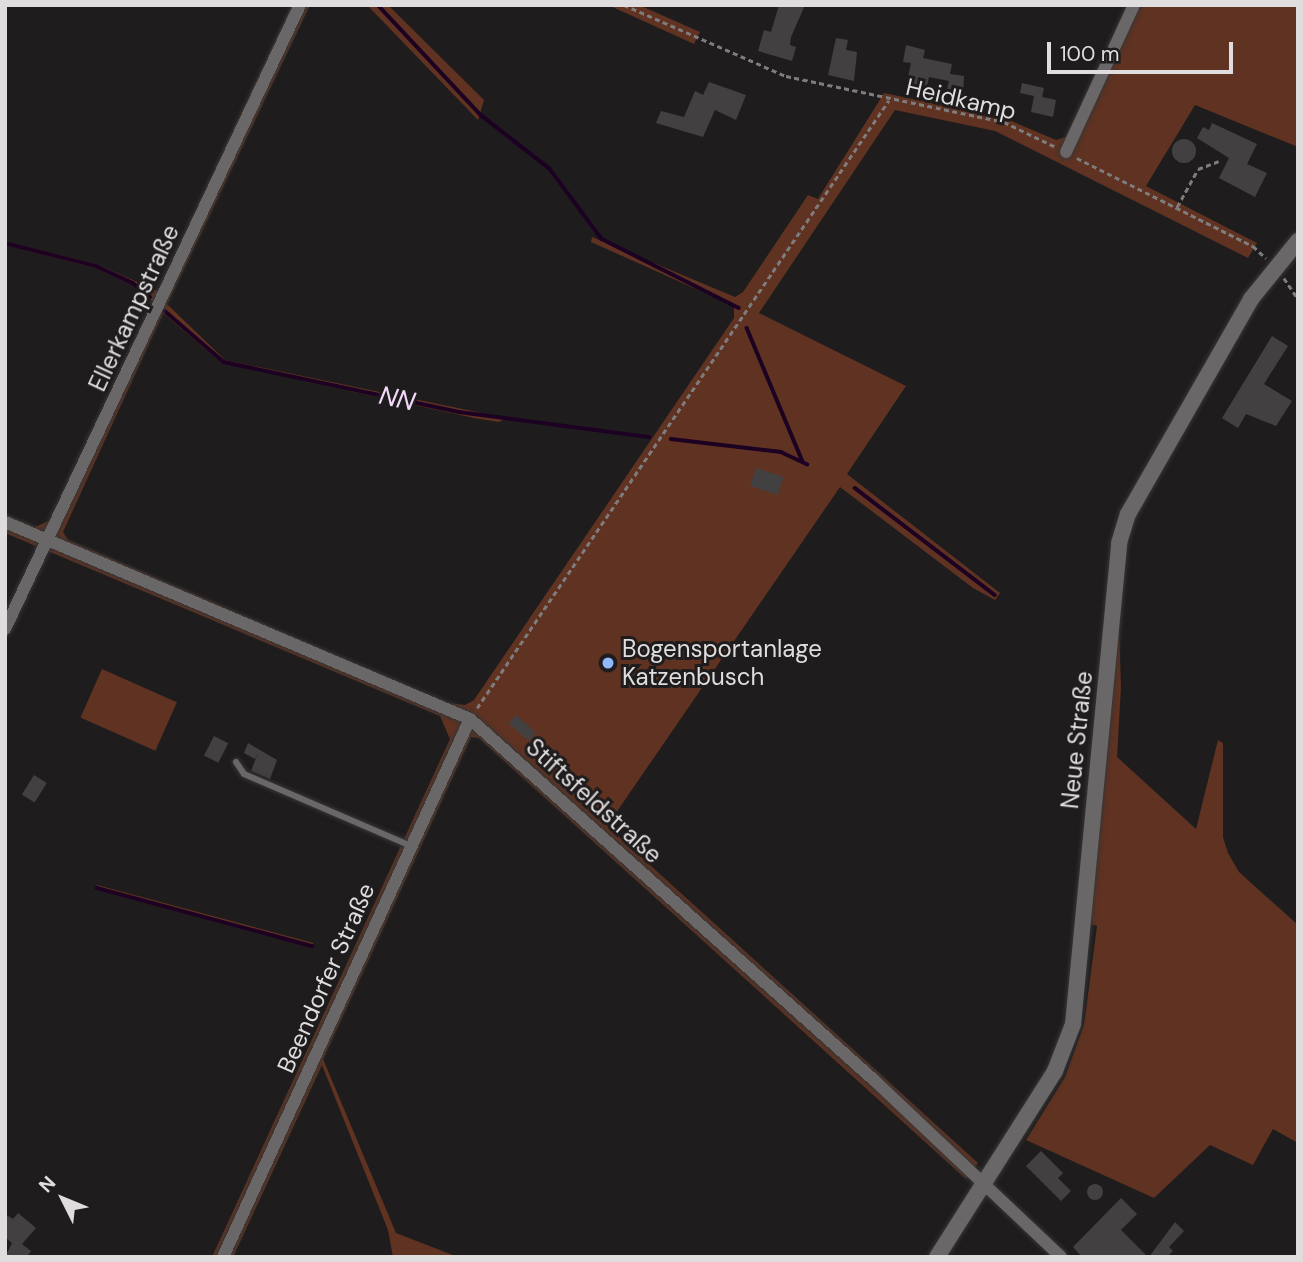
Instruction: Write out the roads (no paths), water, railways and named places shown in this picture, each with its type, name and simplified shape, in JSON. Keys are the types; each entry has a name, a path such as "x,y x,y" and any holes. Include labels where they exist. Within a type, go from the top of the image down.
{"street":[{"name":"Ellerkampstraße","path":"5,629 300,5"},
{"path":"1066,152 1134,5"},
{"name":"Neue Straße","path":"937,1257 1055,1072 1073,1024 1119,542 1128,514 1226,340 1276,265 1298,241"},
{"name":"Stiftsfeldstraße","path":"5,522 470,719 985,1182 1061,1257"},
{"name":"Beendorfer Straße","path":"223,1257 409,845 470,719"}],"lane":[{"path":"236,762 244,774 409,845"}],"waterway":[{"name":"NN","path":"378,5 481,115 550,169 602,239 739,308"},
{"name":"NN","path":"5,243 96,266 133,283 150,297"},
{"name":"NN","path":"165,311 224,362 459,412 649,437"},
{"name":"NN","path":"747,328 803,462"},
{"name":"NN","path":"671,439 781,452 807,464"},
{"path":"855,488 995,595"},
{"path":"97,888 312,946"}],"place":[{"name":"Bogensportanlage Katzenbusch","path":"608,663"}]}
